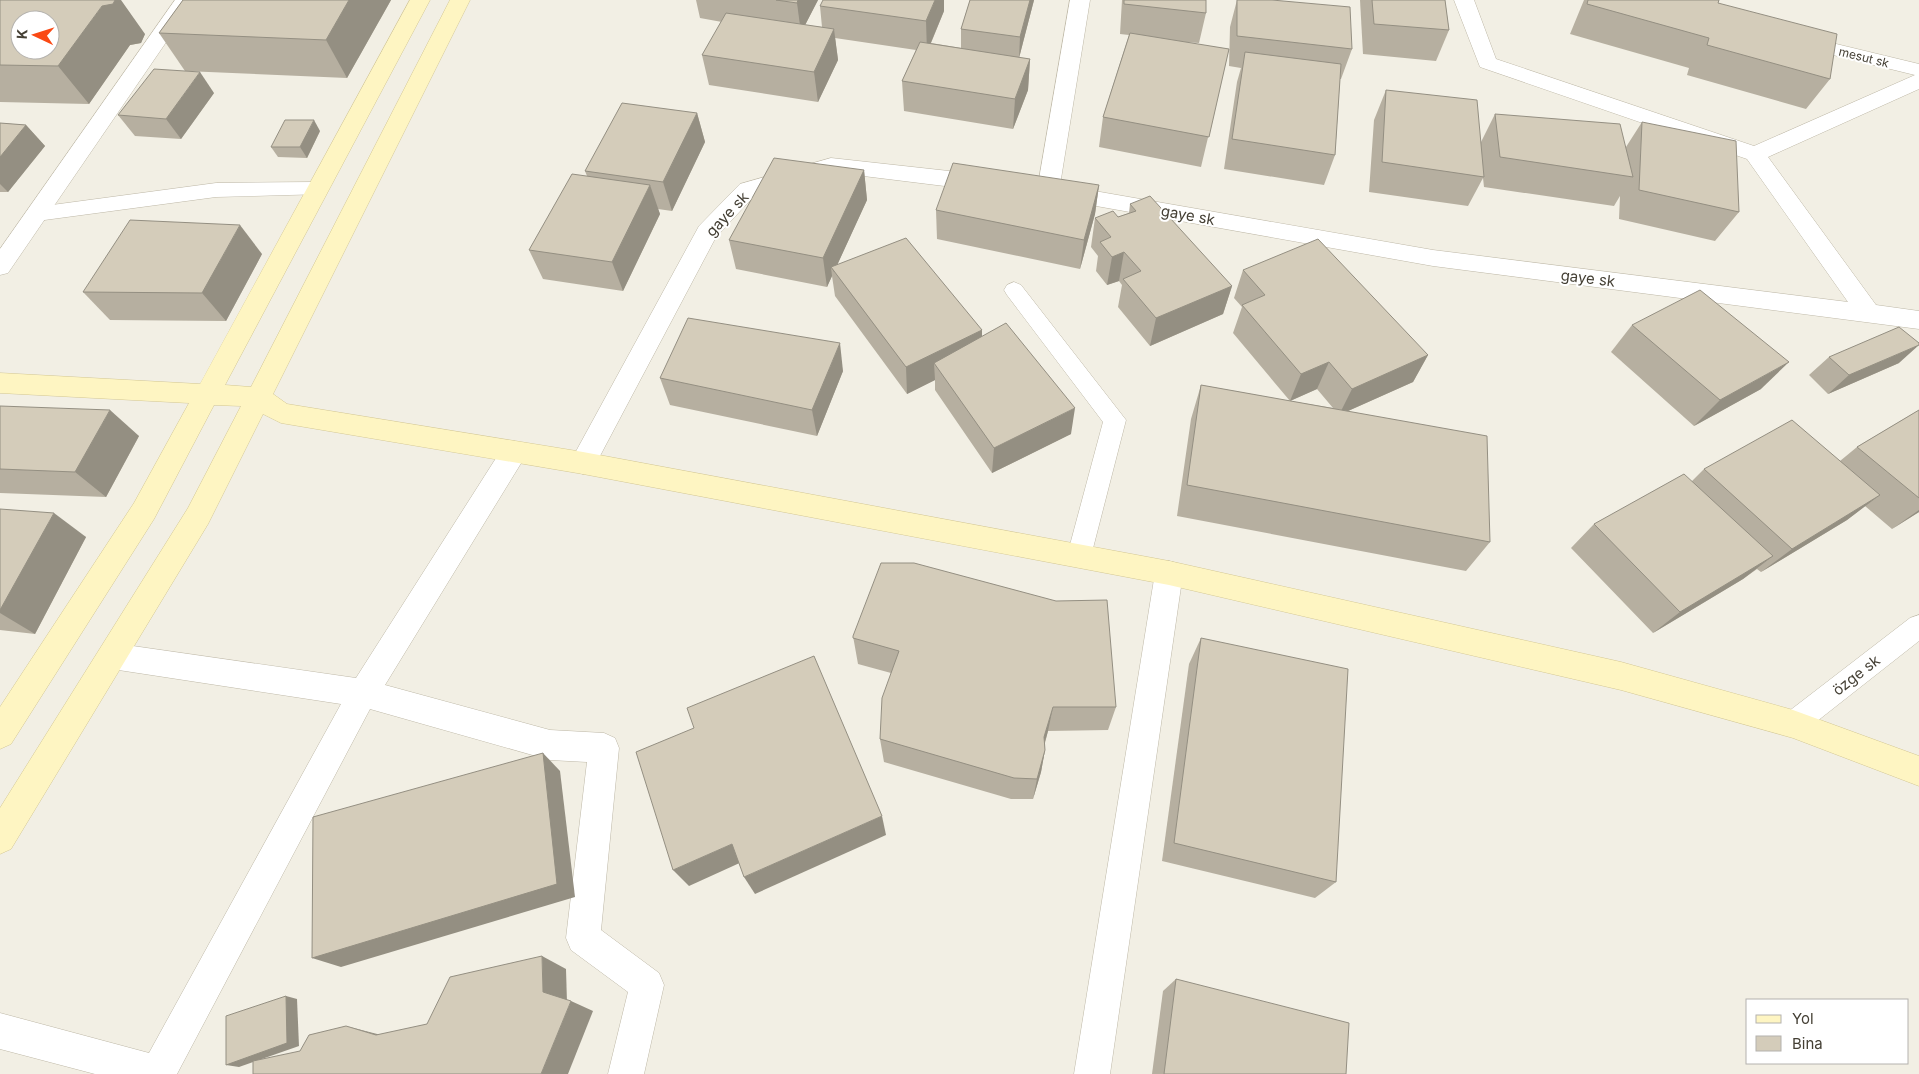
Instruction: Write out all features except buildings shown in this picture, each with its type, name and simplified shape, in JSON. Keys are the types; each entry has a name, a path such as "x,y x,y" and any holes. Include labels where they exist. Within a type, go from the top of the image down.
{"street":[{"path":"0,267 185,0"},
{"path":"0,734 144,511 420,0"},
{"path":"0,838 198,516 460,0"},
{"path":"1028,188 1080,0"},
{"path":"1464,0 1486,62 1755,154 1869,314"},
{"name":"mesut sk","path":"1776,35 1919,70"},
{"path":"1755,154 1919,81"},
{"name":"gaye sk","path":"584,463 707,232 748,189 831,165 1028,188 1433,258 1919,320"},
{"path":"0,383 257,397 281,413 584,463 1169,573 1621,676 1793,724 1919,771"},
{"path":"0,1031 158,1073 363,693 514,452"},
{"path":"1092,1074 1169,573"},
{"path":"112,656 363,693 550,745 604,748 583,938 647,985 626,1074"}],"lane":[{"path":"37,214 216,190 317,189"},
{"path":"1014,290 1115,420 1079,556"},
{"name":"özge sk","path":"1793,724 1919,626"}]}
